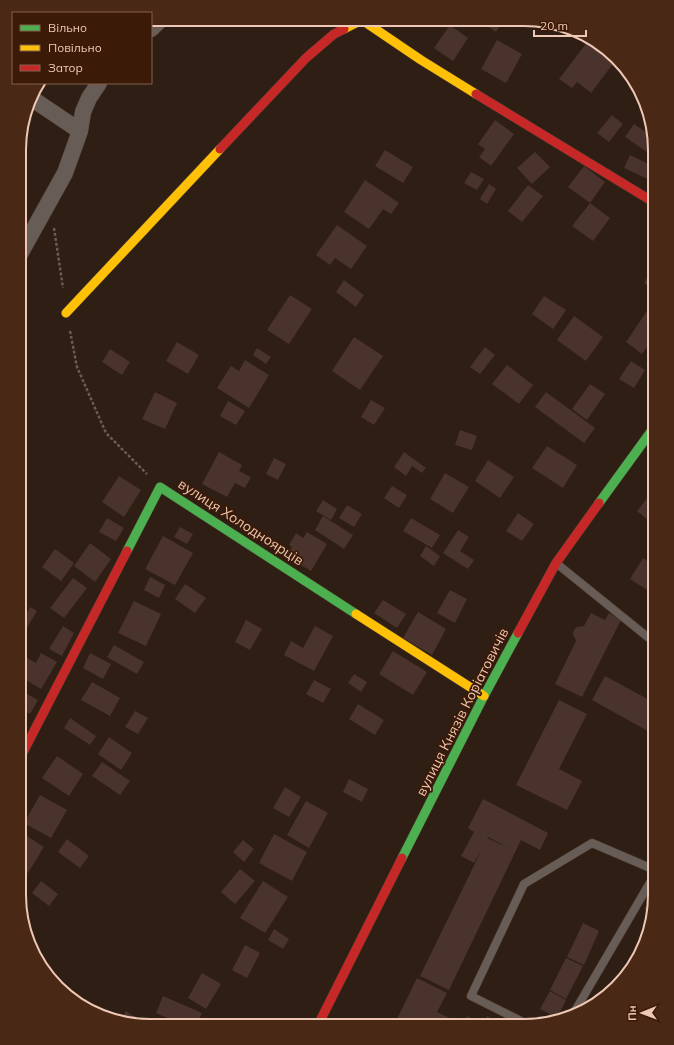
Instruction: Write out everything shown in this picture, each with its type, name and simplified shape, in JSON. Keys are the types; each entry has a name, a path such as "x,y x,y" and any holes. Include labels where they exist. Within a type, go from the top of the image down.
{"street":[{"path":"66,313 306,58 334,34 350,26"},
{"path":"371,26 421,60 648,199"},
{"path":"26,244 65,173 80,131 83,112 89,98 98,84"},
{"path":"36,101 80,131"},
{"name":"вулиця Князів Коріатовичів","path":"321,1019 484,696 556,563 648,436"},
{"name":"вулиця Холодноярців","path":"26,746 160,487 484,696"}],"lane":[{"path":"556,563 648,637"},
{"path":"518,1019 471,996 524,884 592,843 648,867"},
{"path":"577,1007 648,886"}],"path":[{"path":"50,202 66,313 77,367 106,433 160,487"}],"building":[{"path":"449,26 468,38 453,61 434,48"},
{"path":"487,26 500,26 496,32"},
{"path":"497,40 522,54 506,83 481,69"},
{"path":"586,43 613,63 591,93 577,82 572,88 559,79"},
{"path":"612,115 623,124 609,142 597,133"},
{"path":"495,120 514,134 491,166 479,157 485,149 478,144"},
{"path":"634,124 647,133 647,152 625,137"},
{"path":"385,150 413,167 403,183 375,166"},
{"path":"535,152 550,167 532,184 517,168"},
{"path":"630,155 648,164 648,179 624,168"},
{"path":"584,166 605,182 590,203 568,187"},
{"path":"471,172 484,179 477,190 464,183"},
{"path":"365,180 399,203 391,214 383,209 369,229 344,212"},
{"path":"489,184 496,189 487,204 480,199"},
{"path":"528,185 543,196 522,222 508,211"},
{"path":"590,203 610,218 593,241 572,226"},
{"path":"337,225 367,246 351,269 335,258 330,265 316,255"},
{"path":"648,276 648,286 644,283"},
{"path":"344,280 364,295 356,307 336,292"},
{"path":"290,295 312,309 289,344 267,330"},
{"path":"544,296 566,310 553,329 532,314"},
{"path":"647,311 648,346 642,354 626,342"},
{"path":"574,316 603,337 586,361 557,340"},
{"path":"354,337 383,356 360,390 332,371"},
{"path":"177,342 199,355 188,374 166,361"},
{"path":"485,347 495,355 480,374 470,367"},
{"path":"257,348 271,357 266,364 253,355"},
{"path":"110,349 130,362 122,375 102,362"},
{"path":"245,360 269,375 249,408 217,388 231,366 239,371"},
{"path":"631,361 645,370 634,388 619,379"},
{"path":"507,365 533,385 519,404 492,384"},
{"path":"590,384 605,394 587,420 572,409"},
{"path":"155,392 177,403 165,429 142,419"},
{"path":"546,392 595,428 584,443 535,407"},
{"path":"371,400 385,408 374,425 361,417"},
{"path":"228,401 245,411 236,425 220,416"},
{"path":"460,430 477,436 472,450 455,445"},
{"path":"547,446 577,465 563,488 532,468"},
{"path":"219,452 242,465 239,471 251,477 245,488 235,483 227,497 202,484"},
{"path":"404,452 426,468 422,473 412,466 406,476 394,467"},
{"path":"274,458 286,464 278,480 266,474"},
{"path":"488,460 514,477 500,498 475,481"},
{"path":"445,473 469,487 453,513 430,499"},
{"path":"119,476 141,490 124,517 102,502"},
{"path":"392,486 407,495 399,508 384,498"},
{"path":"648,497 648,520 637,511"},
{"path":"323,500 337,509 331,520 316,511"},
{"path":"347,505 362,514 354,527 339,518"},
{"path":"518,513 534,524 522,541 506,531"},
{"path":"323,516 353,535 344,549 315,530"},
{"path":"107,518 124,528 116,541 99,532"},
{"path":"411,518 440,535 432,548 403,531"},
{"path":"180,527 193,534 187,544 174,537"},
{"path":"458,530 469,537 460,551 474,560 468,569 443,553"},
{"path":"307,532 327,544 311,571 287,557 292,547 289,545 296,533 303,538"},
{"path":"163,536 193,553 175,585 145,569"},
{"path":"90,543 111,559 95,582 74,566"},
{"path":"426,546 440,556 434,566 420,556"},
{"path":"55,549 74,563 61,581 42,567"},
{"path":"643,558 648,561 648,591 630,579"},
{"path":"150,577 165,585 159,598 144,590"},
{"path":"73,578 87,588 64,618 50,608"},
{"path":"185,584 206,598 195,613 175,599"},
{"path":"450,590 467,599 455,623 437,613"},
{"path":"383,600 406,614 397,628 374,613"},
{"path":"134,601 161,614 146,646 118,633"},
{"path":"30,607 37,611 26,629 26,612"},
{"path":"418,612 446,629 432,655 403,638"},
{"path":"591,613 605,620 609,613 621,620 582,697 555,684 576,641 573,634 574,630 577,627 584,626"},
{"path":"246,620 262,629 250,650 235,642"},
{"path":"63,626 74,633 62,656 49,649"},
{"path":"315,626 333,636 314,671 284,655 291,641 303,648"},
{"path":"114,645 144,662 137,674 107,657"},
{"path":"393,651 427,672 413,695 379,674"},
{"path":"41,653 57,662 41,689 26,680 26,657 36,663"},
{"path":"90,653 111,664 103,679 83,668"},
{"path":"354,674 367,682 361,692 348,683"},
{"path":"605,676 648,699 648,731 592,700"},
{"path":"314,680 331,689 323,703 306,694"},
{"path":"92,682 120,698 110,716 81,700"},
{"path":"26,693 38,700 30,714 26,712"},
{"path":"559,700 587,714 559,769 582,781 567,810 516,785"},
{"path":"358,704 384,720 375,735 349,719"},
{"path":"135,711 148,718 138,734 125,727"},
{"path":"70,718 96,736 90,745 64,728"},
{"path":"109,737 132,753 121,770 98,754"},
{"path":"57,756 83,774 69,796 42,778"},
{"path":"102,762 130,781 120,795 92,776"},
{"path":"349,779 368,789 362,802 343,792"},
{"path":"285,787 301,797 289,817 273,808"},
{"path":"40,795 67,810 51,838 26,824 26,820"},
{"path":"483,799 548,833 540,850 521,840 449,990 420,976 482,849 474,863 461,856 474,832 468,828","holes":["488,837 509,848 487,838"]},
{"path":"306,801 328,813 309,848 287,835"},
{"path":"274,834 307,852 292,881 259,863"},
{"path":"26,835 44,847 28,873 26,872"},
{"path":"67,839 89,856 80,868 58,852"},
{"path":"243,840 254,849 244,862 233,852"},
{"path":"240,869 255,881 235,904 221,892"},
{"path":"41,881 58,894 49,906 32,893"},
{"path":"263,881 288,897 265,933 240,918"},
{"path":"648,903 647,911 644,909"},
{"path":"583,923 599,931 584,965 567,957"},
{"path":"274,929 289,939 283,949 268,940"},
{"path":"245,945 260,953 247,978 232,970"},
{"path":"566,958 583,966 566,999 550,990"},
{"path":"202,973 221,984 206,1009 188,998"},
{"path":"417,978 447,993 437,1012 452,1019 397,1019"},
{"path":"550,991 566,1000 559,1013 552,1016 540,1009"},
{"path":"163,996 202,1013 200,1019 170,1019 156,1013"},
{"path":"126,1011 136,1018 134,1018 123,1016"},
{"path":"467,1016 472,1019 466,1019"},
{"path":"487,1016 493,1019 486,1019"}],"traffic: fast":[{"path":"599,503 648,436"},
{"path":"127,551 160,487 356,614"},
{"path":"402,858 484,696 518,633"}],"traffic: slow":[{"path":"344,29 350,26"},
{"path":"371,26 421,60 476,94"},
{"path":"66,313 220,149"},
{"path":"356,614 484,696"}],"traffic: jam":[{"path":"220,149 306,58 334,34 344,29"},
{"path":"476,94 648,199"},
{"path":"518,633 556,563 599,503"},
{"path":"26,746 127,551"},
{"path":"321,1019 402,858"}]}
